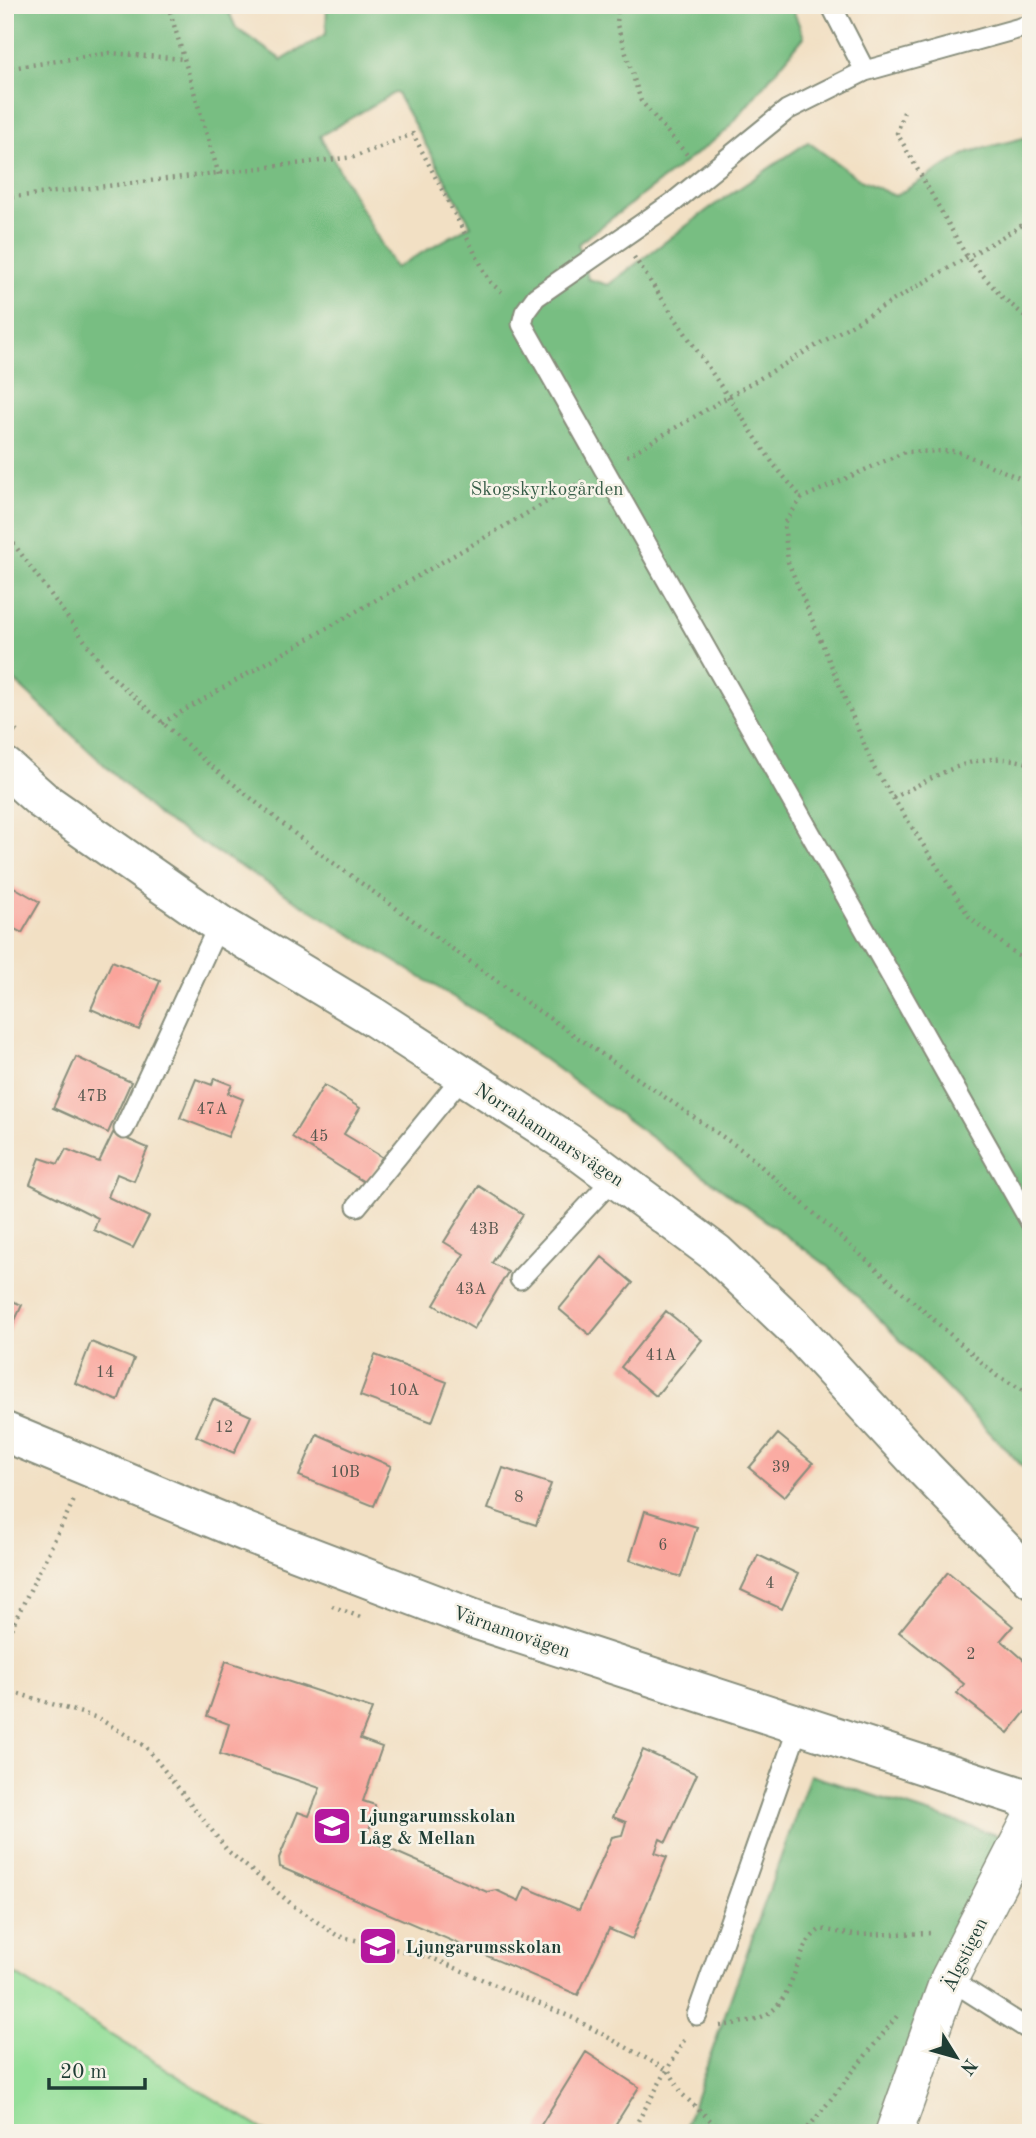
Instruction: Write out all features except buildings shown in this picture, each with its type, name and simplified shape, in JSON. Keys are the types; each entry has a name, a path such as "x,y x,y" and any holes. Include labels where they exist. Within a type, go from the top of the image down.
{"street":[{"name":"Norrahammarsvägen","path":"5,767 42,800 219,924 372,1016 616,1176 716,1254 794,1327 923,1468 1031,1578"},
{"name":"Värnamovägen","path":"5,1432 246,1532 474,1619 1031,1800"},
{"name":"Älgstigen","path":"894,2133 949,1979 1031,1819"}],"lane":[{"path":"831,5 864,71"},
{"path":"1031,25 864,71 787,110 705,177 622,239 536,297 525,312 522,324 1031,1223"},
{"path":"124,1129 219,924"},
{"path":"356,1206 462,1077"},
{"path":"520,1279 616,1176"},
{"path":"693,2023 799,1725"},
{"path":"949,1979 1031,2031"}],"path":[{"path":"168,5 219,175"},
{"path":"618,5 617,25 641,101 705,177"},
{"path":"5,69 110,53 184,59"},
{"path":"904,112 897,133 967,257 1002,297 1031,321"},
{"path":"5,198 219,175 354,157 413,134 490,282 525,312"},
{"path":"622,239 734,406 802,498"},
{"path":"1031,484 956,451 905,452 802,498 784,523 788,562 874,768 970,918 1031,965"},
{"path":"5,532 109,674 206,762 325,857 533,1007 745,1152 997,1376 1031,1394"},
{"path":"893,798 981,758 1013,758 1031,764"},
{"path":"5,1641 74,1500"},
{"path":"5,1693 16,1693 98,1718 146,1747 228,1851 295,1907 338,1936 432,1958 573,2018 669,2071 683,2095 724,2133"},
{"path":"631,2133 669,2071 693,2023 766,2016 784,2002 809,1937 821,1929 854,1935 974,1932"},
{"path":"804,2133 898,2015"}],"green space":[{"name":"Skogskyrkogården","path":"5,5 226,5 236,28 282,60 326,34 327,5 791,5 804,37 726,131 578,244 588,279 608,285 710,208 808,142 860,180 895,196 969,152 1031,136 1031,1475 829,1267 489,1019 161,818 5,672","holes":["396,92 471,225 395,268 320,136"]},
{"path":"810,1775 1003,1837 888,2133 683,2133"},
{"path":"5,1968 268,2133 5,2133"}],"place":[{"name":"Ljungarumsskolan Låg & Mellan","path":"332,1826"},
{"name":"Ljungarumsskolan","path":"378,1946"}]}
